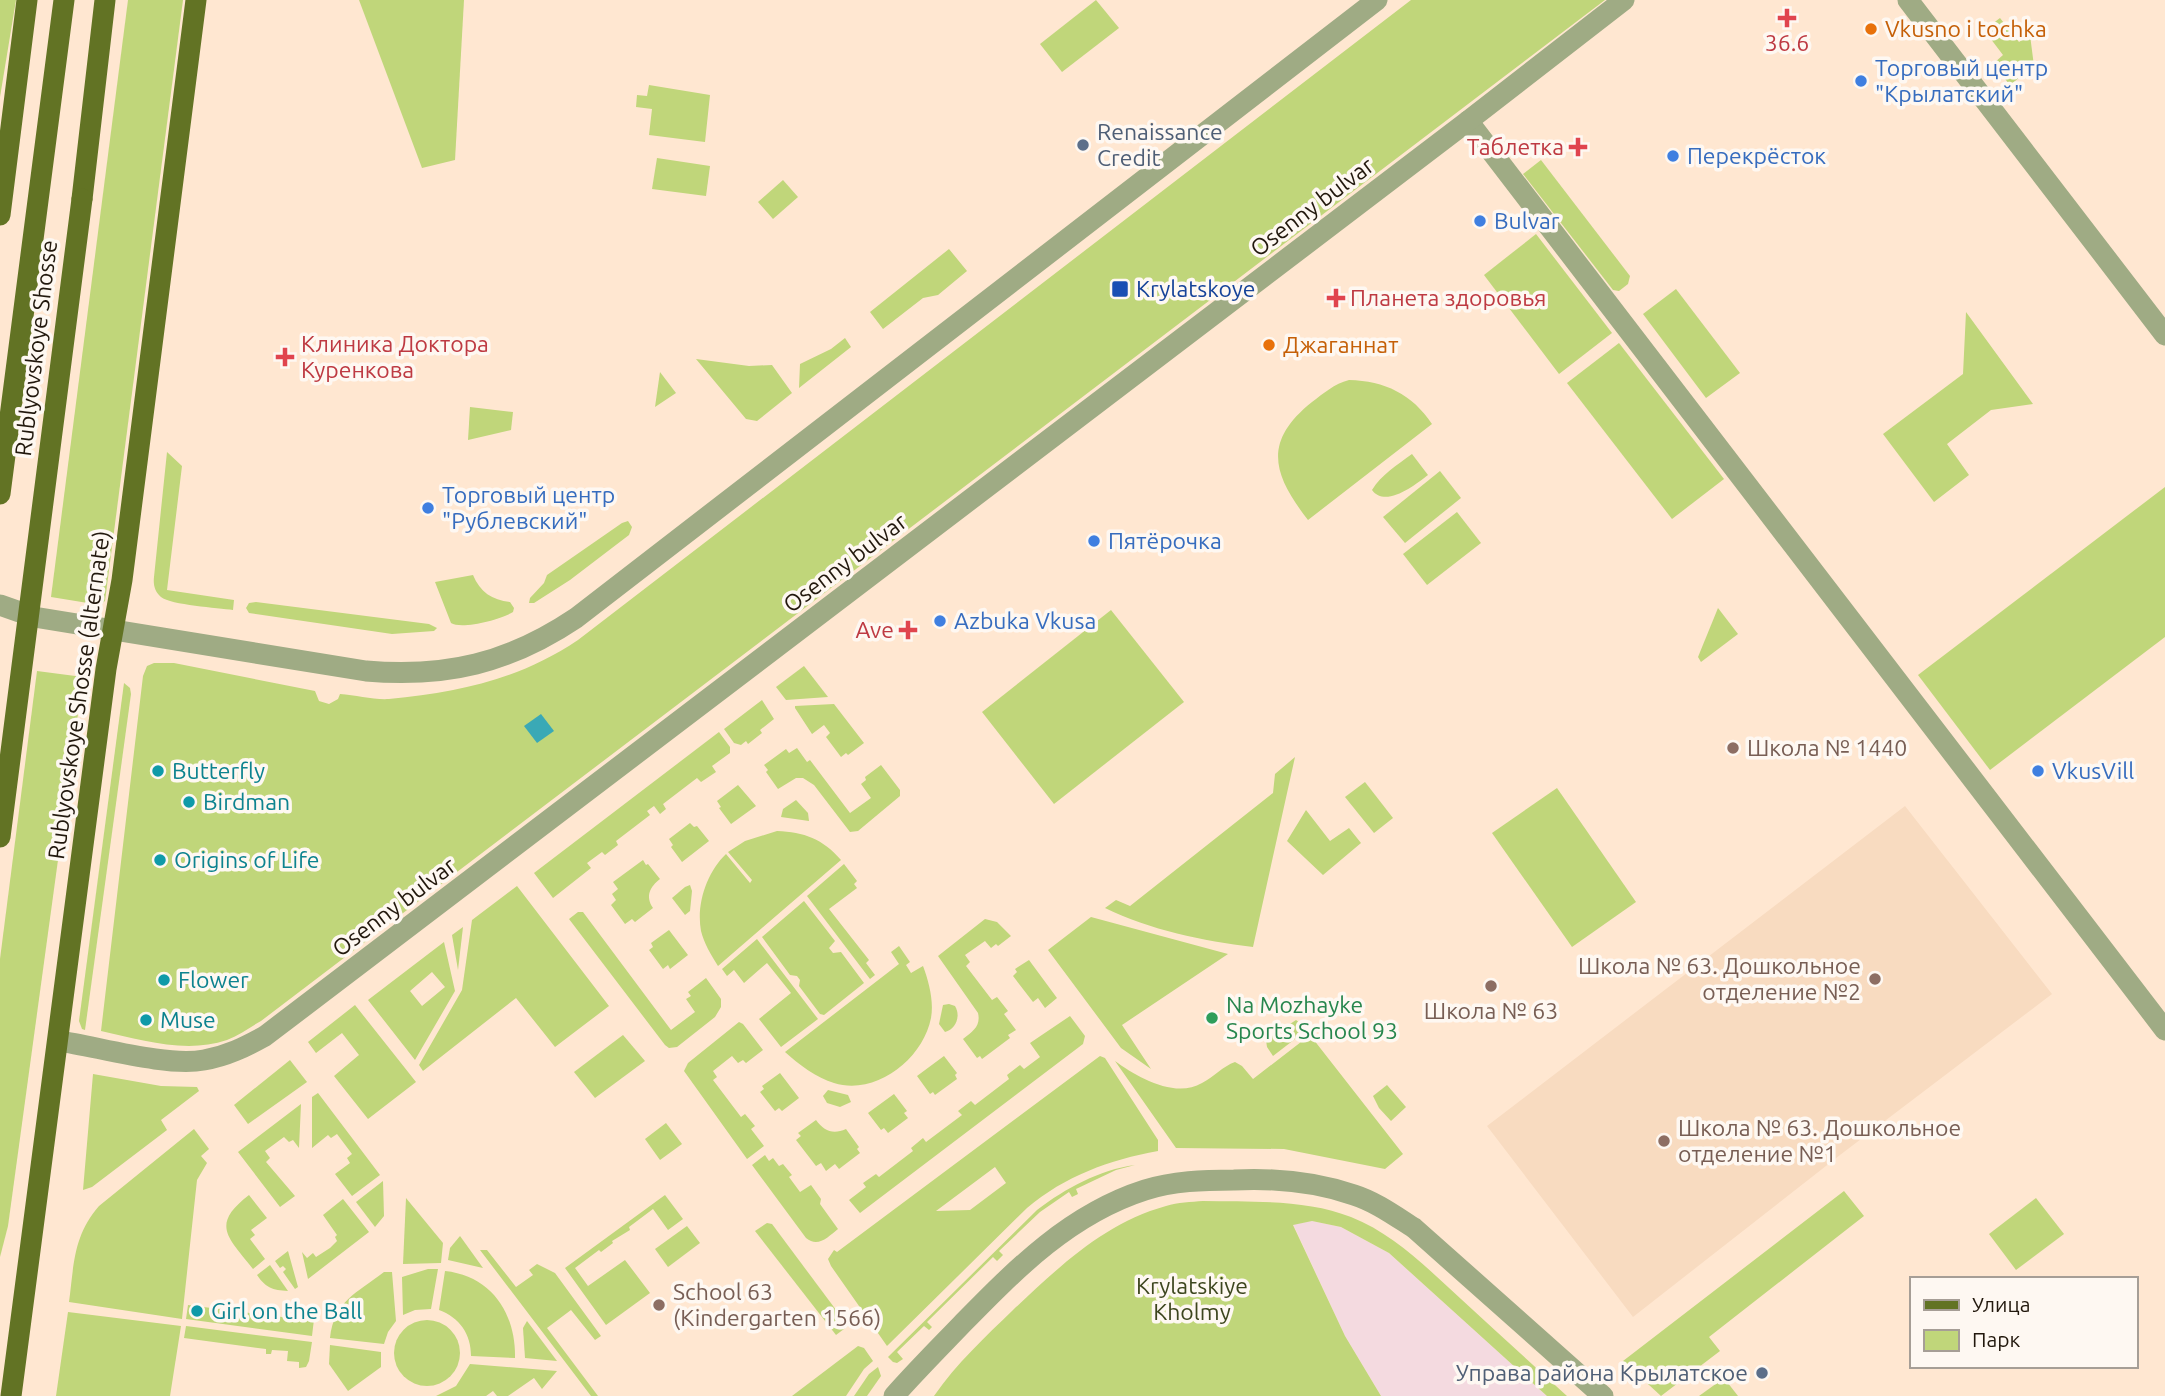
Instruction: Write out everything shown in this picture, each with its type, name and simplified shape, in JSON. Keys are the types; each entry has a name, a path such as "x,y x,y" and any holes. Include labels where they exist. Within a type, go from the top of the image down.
{"main road":[{"path":"0,215 27,0"},
{"name":"Rublyovskoye Shosse","path":"0,494 64,0"},
{"name":"Rublyovskoye Shosse","path":"0,837 105,0"},
{"name":"Rublyovskoye Shosse (alternate)","path":"11,1396 106,669 127,541 196,0"}],"street":[{"path":"0,605 34,617 366,671 439,672 492,660 520,650 550,635 640,568 1377,0"},
{"name":"Osenny bulvar","path":"59,1041 186,1062 223,1056 265,1036 1624,0"},
{"path":"1908,0 2165,335"},
{"path":"1468,121 2165,1030"},
{"path":"894,1396 1020,1267 1042,1247 1083,1218 1147,1189 1207,1180 1258,1178 1354,1195 1385,1209 1414,1228 1603,1396"}],"shaded area":[{"path":"1905,806 2052,994 1633,1317 1487,1126"},
{"path":"1312,1221 1341,1227 1389,1253 1547,1396 1381,1396 1345,1336 1293,1224"}],"green space":[{"path":"0,0 16,0 0,97"},
{"path":"128,0 183,0 105,601 100,605 51,597"},
{"path":"359,0 464,0 455,160 422,168"},
{"path":"1096,0 1119,28 1062,72 1040,44"},
{"path":"1411,0 1605,0 261,1021 227,1040 196,1046 164,1044 101,1031 143,676 147,666 154,663 174,663 315,691 319,701 329,704 338,699 340,694 389,699 464,688 511,674 556,654 578,640"},
{"path":"2000,18 2019,42 2030,35 2034,66 2010,85 1993,64 2003,55 1984,30"},
{"path":"649,85 710,95 705,142 649,135 652,109 636,107 637,95 647,96"},
{"path":"657,158 710,166 706,196 652,189"},
{"path":"1541,160 1630,276 1628,284 1619,291 1613,290 1523,174"},
{"path":"783,180 798,197 773,219 758,202"},
{"path":"1536,234 1612,333 1559,374 1484,275"},
{"path":"949,249 967,271 938,295 923,298 883,329 870,312"},
{"path":"1676,289 1740,373 1706,398 1643,314"},
{"path":"1966,312 2033,404 1991,410 1947,444 1969,475 1934,502 1883,434 1963,374"},
{"path":"845,338 851,347 799,388 800,364 831,349"},
{"path":"1619,343 1724,479 1672,519 1567,383"},
{"path":"696,359 749,366 772,365 792,393 757,421 746,419"},
{"path":"660,372 676,393 655,407"},
{"path":"1349,380 1374,383 1396,391 1416,405 1432,424 1308,520 1296,504 1281,473 1278,459 1280,445 1285,431 1296,417 1325,392"},
{"path":"470,407 513,412 511,430 468,440"},
{"path":"167,452 182,466 167,590 234,600 233,610 174,602 161,597 156,591 154,577"},
{"path":"1412,454 1428,475 1392,496 1384,497 1372,490 1385,475"},
{"path":"1440,471 1461,498 1405,543 1383,517"},
{"path":"2165,487 2165,637 1990,770 1918,675"},
{"path":"1457,512 1481,543 1427,585 1403,554"},
{"path":"628,521 632,527 629,535 570,580 534,603 529,603 547,575"},
{"path":"473,575 487,594 510,602 514,608 513,612 473,624 451,623 435,582"},
{"path":"249,603 429,624 437,628 434,631 392,634 249,613 246,608"},
{"path":"1718,608 1738,634 1701,662 1698,657"},
{"path":"1111,610 1184,702 1054,804 982,712"},
{"path":"804,666 828,697 786,700 776,687"},
{"path":"37,671 83,677 8,1226 0,1257 0,959"},
{"path":"124,683 130,688 131,694 85,1030 79,1021"},
{"path":"762,700 774,719 748,744 746,741 741,745 734,743 724,729"},
{"path":"834,704 864,743 841,757 826,737 830,733 824,725 812,734 795,708"},
{"path":"719,732 730,747 730,753 712,766 716,772 701,782 697,778 663,804 666,809 660,814 654,806 647,811 650,815 616,841 618,845 605,855 602,852 587,863 591,868 553,898 534,873"},
{"path":"797,748 807,762 810,760 850,813 871,798 861,784 866,780 865,777 881,765 900,790 900,796 858,831 850,832 814,785 803,778 796,778 778,789 766,772 768,770 764,765 786,749 789,753"},
{"path":"1295,757 1253,947 1177,933 1140,923 1105,908 1116,900 1130,906 1273,793 1275,774"},
{"path":"1365,782 1393,818 1374,833 1345,797"},
{"path":"738,785 756,806 731,824 717,801"},
{"path":"1557,788 1636,902 1572,947 1492,833"},
{"path":"796,800 808,813 809,821 781,817 783,809"},
{"path":"1306,810 1330,841 1349,828 1361,843 1323,875 1287,841"},
{"path":"690,823 694,827 697,826 709,841 682,862 671,847 673,845 669,839"},
{"path":"777,831 812,838 841,860 718,966 701,931 700,910 708,879 726,854 750,883 752,880 728,852 745,841"},
{"path":"643,860 660,879 650,892 649,900 653,908 635,922 632,919 625,924 611,905 616,900 612,894 618,889 613,882"},
{"path":"844,864 857,881 854,884 857,888 829,909 869,960 866,963 875,975 870,979 807,896"},
{"path":"690,885 690,911 685,915 672,898"},
{"path":"517,886 609,1006 555,1047 516,998 423,1071 419,1065 462,990 472,920"},
{"path":"804,901 835,941 829,948 833,953 841,952 864,983 824,1015 820,1014 799,986 800,980 797,976 790,975 762,937"},
{"path":"578,912 583,912 671,1030 695,1012 686,999 691,996 688,992 706,978 721,999 721,1007 715,1017 677,1047 669,1048 665,1045 569,919"},
{"path":"1091,917 1228,954 1122,1025 1151,1069 1121,1048 1048,950"},
{"path":"985,919 997,922 1011,936 991,948 985,941 965,955 970,962 966,966 992,1000 997,997 1008,1011 1004,1014 1016,1030 1008,1035 1010,1038 982,1059 980,1056 977,1058 963,1039 977,1025 978,1013 938,956"},
{"path":"463,927 458,970 452,935"},
{"path":"669,930 688,955 670,969 668,965 663,969 649,950 653,947 651,943"},
{"path":"757,939 818,1019 781,1047 759,1019 791,993 767,963 744,983 734,970 727,976 722,969"},
{"path":"444,942 455,991 415,1060 368,1000","holes":["432,972 445,987 422,1006 410,991"]},
{"path":"899,946 910,962 906,965 911,973 923,966 931,998 932,1012 926,1033 908,1060 881,1079 850,1086 821,1078 785,1052 899,964 891,952"},
{"path":"1029,960 1057,998 1045,1008 1038,998 1033,1002 1013,976 1017,972 1015,969"},
{"path":"355,1005 416,1082 368,1119 334,1076 359,1055 342,1033 316,1053 308,1042"},
{"path":"943,1005 955,1006 957,1018 955,1025 945,1032 939,1024"},
{"path":"1070,1016 1085,1036 1083,1044 860,1213 849,1200 866,1187 863,1183 876,1174 879,1177 913,1151 911,1148 923,1138 926,1142 962,1115 958,1111 971,1101 975,1105 1009,1079 1007,1075 1020,1065 1024,1069 1040,1057 1030,1043"},
{"path":"1296,1020 1308,1029 1273,1056 1266,1040"},
{"path":"739,1022 763,1050 746,1063 743,1060 738,1063 732,1056 713,1071 717,1077 713,1080 741,1117 745,1114 755,1126 751,1129 764,1146 747,1159 684,1071 688,1063"},
{"path":"623,1035 645,1061 595,1098 574,1072"},
{"path":"1310,1035 1403,1154 1385,1169 1284,1149 1176,1148 1115,1061 1145,1079 1180,1089 1206,1081 1235,1062 1253,1079"},
{"path":"944,1056 957,1073 957,1079 935,1095 933,1092 930,1094 917,1076"},
{"path":"1100,1056 1105,1058 1158,1140 1158,1151 1122,1159 1088,1171 1057,1187 1027,1208 887,1346 831,1266 828,1259 834,1250 837,1252","holes":["995,1167 1006,1183 970,1210 936,1211"]},
{"path":"290,1060 307,1082 248,1124 234,1105"},
{"path":"780,1073 799,1098 782,1111 779,1108 775,1111 760,1092 764,1089 762,1086"},
{"path":"93,1074 161,1086 197,1087 199,1091 161,1120 167,1130 92,1187 83,1190"},
{"path":"1387,1085 1406,1107 1391,1121 1379,1108 1373,1096"},
{"path":"828,1090 848,1095 851,1102 840,1107 827,1103 823,1096"},
{"path":"318,1093 380,1175 352,1196 335,1174 350,1163 347,1158 352,1154 337,1134 331,1138 328,1135 312,1148 312,1097"},
{"path":"894,1094 907,1111 904,1113 908,1118 888,1133 884,1128 881,1130 868,1113"},
{"path":"301,1104 299,1148 293,1140 289,1142 284,1137 265,1151 270,1158 266,1162 295,1196 280,1207 238,1152"},
{"path":"816,1120 829,1131 846,1129 859,1147 857,1149 860,1153 839,1169 835,1164 826,1171 821,1163 816,1166 796,1140 801,1136 798,1133"},
{"path":"666,1123 682,1144 660,1160 645,1139"},
{"path":"194,1129 209,1149 201,1156 207,1163 197,1180 182,1319 69,1302 76,1251 90,1217 99,1206"},
{"path":"765,1155 769,1161 773,1158 779,1166 783,1164 800,1192 811,1185 821,1199 820,1204 838,1229 819,1242 806,1238 752,1165"},
{"path":"1135,1165 1116,1170 1076,1189 1078,1194 1072,1197 1069,1192 1040,1212 999,1251 1003,1255 997,1261 993,1257 927,1322 932,1327 929,1330 924,1326 897,1352 903,1359 897,1363 888,1357 1037,1210 1083,1181 1122,1167"},
{"path":"383,1181 384,1216 375,1227 356,1202"},
{"path":"1844,1191 1864,1216 1709,1337 1720,1351 1661,1396 1623,1361"},
{"path":"249,1195 267,1218 251,1230 255,1235 250,1239 265,1259 253,1269 236,1248 227,1231 230,1215"},
{"path":"665,1195 683,1219 668,1230 653,1209 629,1227 630,1230 612,1241 613,1243 575,1268 588,1286 625,1260 650,1293 606,1325 565,1268"},
{"path":"406,1198 443,1243 441,1263 403,1264"},
{"path":"2036,1198 2064,1234 2016,1270 1989,1234"},
{"path":"343,1199 369,1232 308,1279 302,1252 307,1258 313,1253 316,1257 337,1241 337,1235 323,1215"},
{"name":"Krylatskiye Kholmy","path":"1203,1201 1297,1204 1334,1211 1367,1224 1396,1242 1423,1264 1567,1396 1547,1396 1389,1253 1341,1227 1312,1221 1293,1225 1345,1336 1381,1396 934,1396 952,1373 1013,1310 1084,1248 1122,1223 1144,1214 1175,1204"},
{"path":"767,1223 772,1224 848,1326 836,1335 755,1231"},
{"path":"687,1226 700,1243 668,1267 655,1249"},
{"path":"460,1236 483,1268 448,1260 450,1248"},
{"path":"480,1250 487,1250 516,1287 533,1275 529,1270 537,1264 555,1273 601,1336 595,1340 571,1310 547,1328 598,1396 591,1396"},
{"path":"288,1251 298,1287 295,1289 283,1272 286,1269 283,1266 280,1268 275,1261"},
{"path":"270,1265 288,1291 270,1288 257,1275"},
{"path":"428,1269 438,1269 431,1309 415,1310 403,1315 402,1277"},
{"path":"445,1271 462,1274 476,1281 498,1300 511,1327 515,1358 471,1356 469,1341 463,1328 453,1317 439,1310"},
{"path":"384,1272 392,1272 396,1321 384,1344 330,1338 332,1325 342,1306"},
{"path":"188,1305 298,1319 300,1309 315,1311 312,1336 186,1319"},
{"path":"68,1312 181,1326 170,1396 56,1396"},
{"path":"420,1320 434,1320 446,1325 455,1334 460,1353 458,1366 451,1377 434,1386 420,1386 408,1381 399,1372 394,1360 394,1346 399,1334 408,1325"},
{"path":"527,1321 557,1361 525,1358 523,1328"},
{"path":"186,1326 312,1342 309,1361 306,1367 299,1368 299,1362 287,1361 288,1351 272,1350 271,1354 266,1354 266,1349 184,1338"},
{"path":"330,1345 381,1352 381,1367 348,1391 329,1364"},
{"path":"858,1346 864,1348 873,1361 864,1369 846,1396 792,1396"},
{"path":"470,1364 557,1371 542,1389 534,1378 508,1396 497,1396 493,1391 486,1396 436,1396 456,1386"},
{"path":"878,1367 881,1376 867,1396 854,1396 869,1374"},
{"path":"1724,1378 1738,1396 1699,1396"}],"water":[{"path":"541,714 554,731 537,743 524,726"}],"place":[{"name":"36.6","path":"1787,18"},
{"name":"Vkusno i tochka","path":"1871,29"},
{"name":"Торговый центр \"Крылатский\"","path":"1861,81"},
{"name":"Renaissance Credit","path":"1083,145"},
{"name":"Таблетка","path":"1578,147"},
{"name":"Перекрёсток","path":"1673,156"},
{"name":"Bulvar","path":"1480,221"},
{"name":"Krylatskoye","path":"1120,289"},
{"name":"Планета здоровья","path":"1336,298"},
{"name":"Джаганнат","path":"1269,345"},
{"name":"Клиника Доктора Куренкова","path":"285,357"},
{"name":"Торговый центр \"Рублевский\"","path":"428,508"},
{"name":"Пятёрочка","path":"1094,541"},
{"name":"Azbuka Vkusa","path":"940,621"},
{"name":"Ave","path":"908,630"},
{"name":"Школа № 1440","path":"1733,748"},
{"name":"Butterfly","path":"158,771"},
{"name":"VkusVill","path":"2038,771"},
{"name":"Birdman","path":"189,802"},
{"name":"Origins of Life","path":"160,860"},
{"name":"Школа № 63. Дошкольное отделение №2","path":"1875,979"},
{"name":"Flower","path":"164,980"},
{"name":"Школа № 63","path":"1491,986"},
{"name":"Na Mozhayke Sports School 93","path":"1212,1018"},
{"name":"Muse","path":"146,1020"},
{"name":"Школа № 63. Дошкольное отделение №1","path":"1664,1141"},
{"name":"School 63 (Kindergarten 1566)","path":"659,1305"},
{"name":"Girl on the Ball","path":"197,1311"},
{"name":"Управа района Крылатское","path":"1762,1373"}]}
